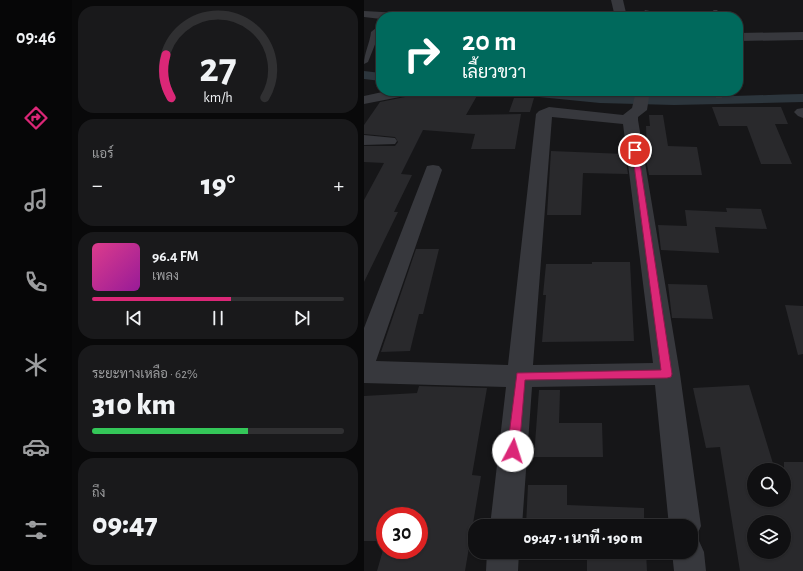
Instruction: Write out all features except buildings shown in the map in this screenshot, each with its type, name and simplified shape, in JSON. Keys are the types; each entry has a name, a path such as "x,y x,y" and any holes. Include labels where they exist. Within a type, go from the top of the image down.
{"street":[{"path":"617,0 620,12"},
{"path":"364,14 376,15"},
{"path":"743,37 803,36"},
{"path":"366,102 390,96"},
{"path":"507,519 544,114 549,112 629,106 638,96"},
{"path":"629,106 667,374 684,519"},
{"path":"364,140 389,141"},
{"path":"364,360 433,170"},
{"path":"364,372 520,376 667,374"},
{"path":"502,571 503,559"},
{"path":"689,559 690,571"}],"lane":[{"path":"365,62 373,42 374,32 376,30"}],"waterway":[{"path":"364,75 376,76"},
{"path":"570,96 600,99 674,101 803,98"}],"route":[{"path":"513,451 520,376 667,374 635,150"}]}
